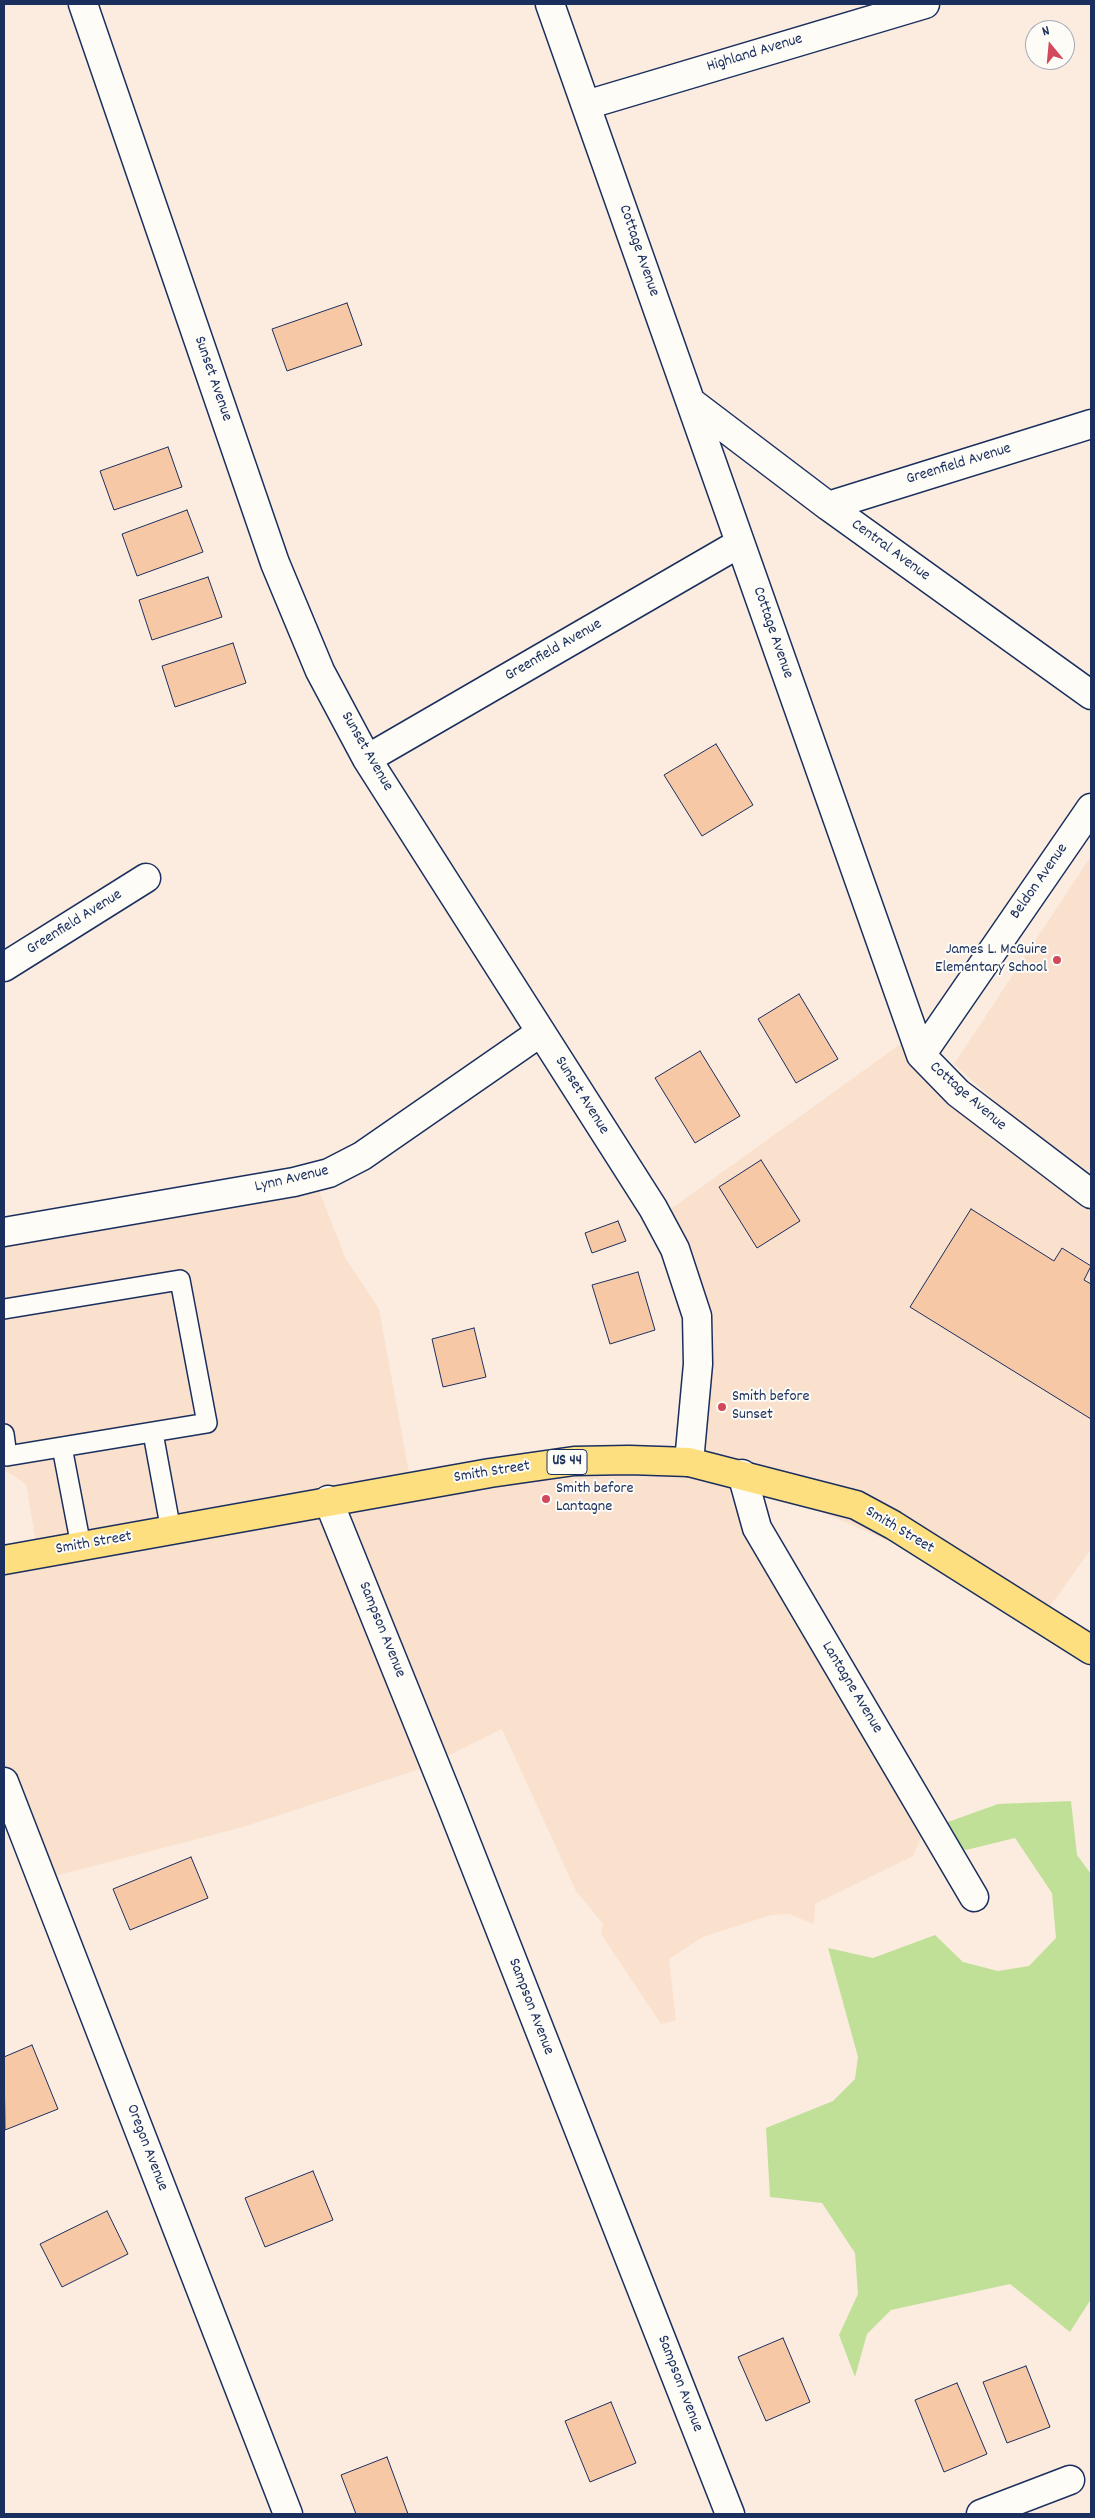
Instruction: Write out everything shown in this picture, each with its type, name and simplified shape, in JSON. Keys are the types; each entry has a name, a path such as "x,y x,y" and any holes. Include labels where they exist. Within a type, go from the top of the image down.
{"main road":[{"name":"Smith Street","path":"4,1560 171,1531 328,1500 490,1473 574,1462 629,1460 689,1462 742,1474 856,1505 893,1526 1091,1650"}],"street":[{"name":"Sunset Avenue","path":"83,4 275,563 320,672 367,759 653,1208 675,1249 689,1286 697,1316 698,1364 689,1462"},
{"name":"Cottage Avenue","path":"550,4 920,1055 958,1093 1091,1194"},
{"name":"Highland Avenue","path":"586,105 925,4"},
{"name":"Central Avenue","path":"691,402 828,506 1091,695"},
{"name":"Greenfield Avenue","path":"828,506 1091,424"},
{"name":"Greenfield Avenue","path":"367,759 740,543"},
{"name":"Beldon Avenue","path":"920,1055 1091,808"},
{"name":"Greenfield Avenue","path":"4,967 146,878"},
{"name":"Lynn Avenue","path":"4,1232 294,1182 329,1173 362,1156 541,1032"},
{"name":"Lantagne Avenue","path":"742,1474 757,1528 974,1897"},
{"name":"Sampson Avenue","path":"328,1500 456,1816 730,2514"},
{"name":"Oregon Avenue","path":"4,1782 288,2514"},
{"path":"982,2514 1070,2480"}],"lane":[{"path":"4,1310 180,1280 207,1423 7,1456 4,1434"},
{"path":"153,1432 171,1531"},
{"path":"62,1447 81,1546"}],"shaded area":[{"name":"James L. McGuire Elementary School","path":"1091,856 1091,1173 1006,1111 954,1064"},
{"path":"902,1043 1091,1205 1091,1549 1043,1616 946,1566 794,1500 735,1485 730,1495 928,1821 913,1856 815,1904 814,1924 789,1914 771,1915 703,1937 669,1959 676,2020 661,2024 601,1934 603,1924 576,1891 502,1729 423,1768 243,1827 40,1880 4,1788 4,1569 39,1560 26,1484 4,1470 4,1241 316,1183 346,1259 379,1309 412,1489 591,1468 675,1473 693,1334 654,1221"}],"green space":[{"path":"1071,1801 1077,1855 1091,1874 1091,2299 1070,2332 1010,2284 891,2310 867,2334 855,2377 839,2335 858,2294 855,2253 822,2203 770,2197 766,2128 833,2101 855,2079 858,2057 828,1948 873,1958 935,1935 963,1962 998,1971 1029,1966 1056,1938 1052,1893 1015,1838 966,1850 943,1840 934,1827 998,1804"}],"building":[{"path":"347,303 362,345 287,371 272,329"},
{"path":"168,447 182,487 114,510 100,471"},
{"path":"187,510 203,552 137,576 122,534"},
{"path":"208,577 222,617 152,640 139,600"},
{"path":"233,643 246,683 175,707 162,666"},
{"path":"716,744 753,805 702,836 664,775"},
{"path":"799,994 838,1059 796,1083 758,1019"},
{"path":"700,1051 740,1116 695,1143 655,1078"},
{"path":"761,1160 800,1221 757,1248 719,1187"},
{"path":"971,1209 1054,1261 1062,1248 1091,1266 1084,1280 1091,1284 1091,1419 910,1307"},
{"path":"618,1221 626,1241 592,1253 585,1233"},
{"path":"638,1272 655,1330 610,1344 592,1285"},
{"path":"474,1328 486,1377 443,1387 432,1339"},
{"path":"191,1857 208,1898 130,1930 113,1889"},
{"path":"32,2045 58,2109 5,2130 4,2057"},
{"path":"313,2171 333,2220 265,2247 245,2198"},
{"path":"107,2211 128,2254 62,2287 40,2244"},
{"path":"783,2338 810,2402 766,2421 738,2357"},
{"path":"1026,2366 1050,2427 1007,2443 983,2382"},
{"path":"957,2383 987,2454 944,2472 915,2400"},
{"path":"611,2402 636,2463 590,2482 565,2421"},
{"path":"387,2457 408,2514 356,2514 341,2475"}],"place":[{"name":"James L. McGuire Elementary School","path":"1057,960"},
{"name":"Smith before Sunset","path":"722,1407"},
{"name":"Smith before Lantagne","path":"546,1499"}]}
